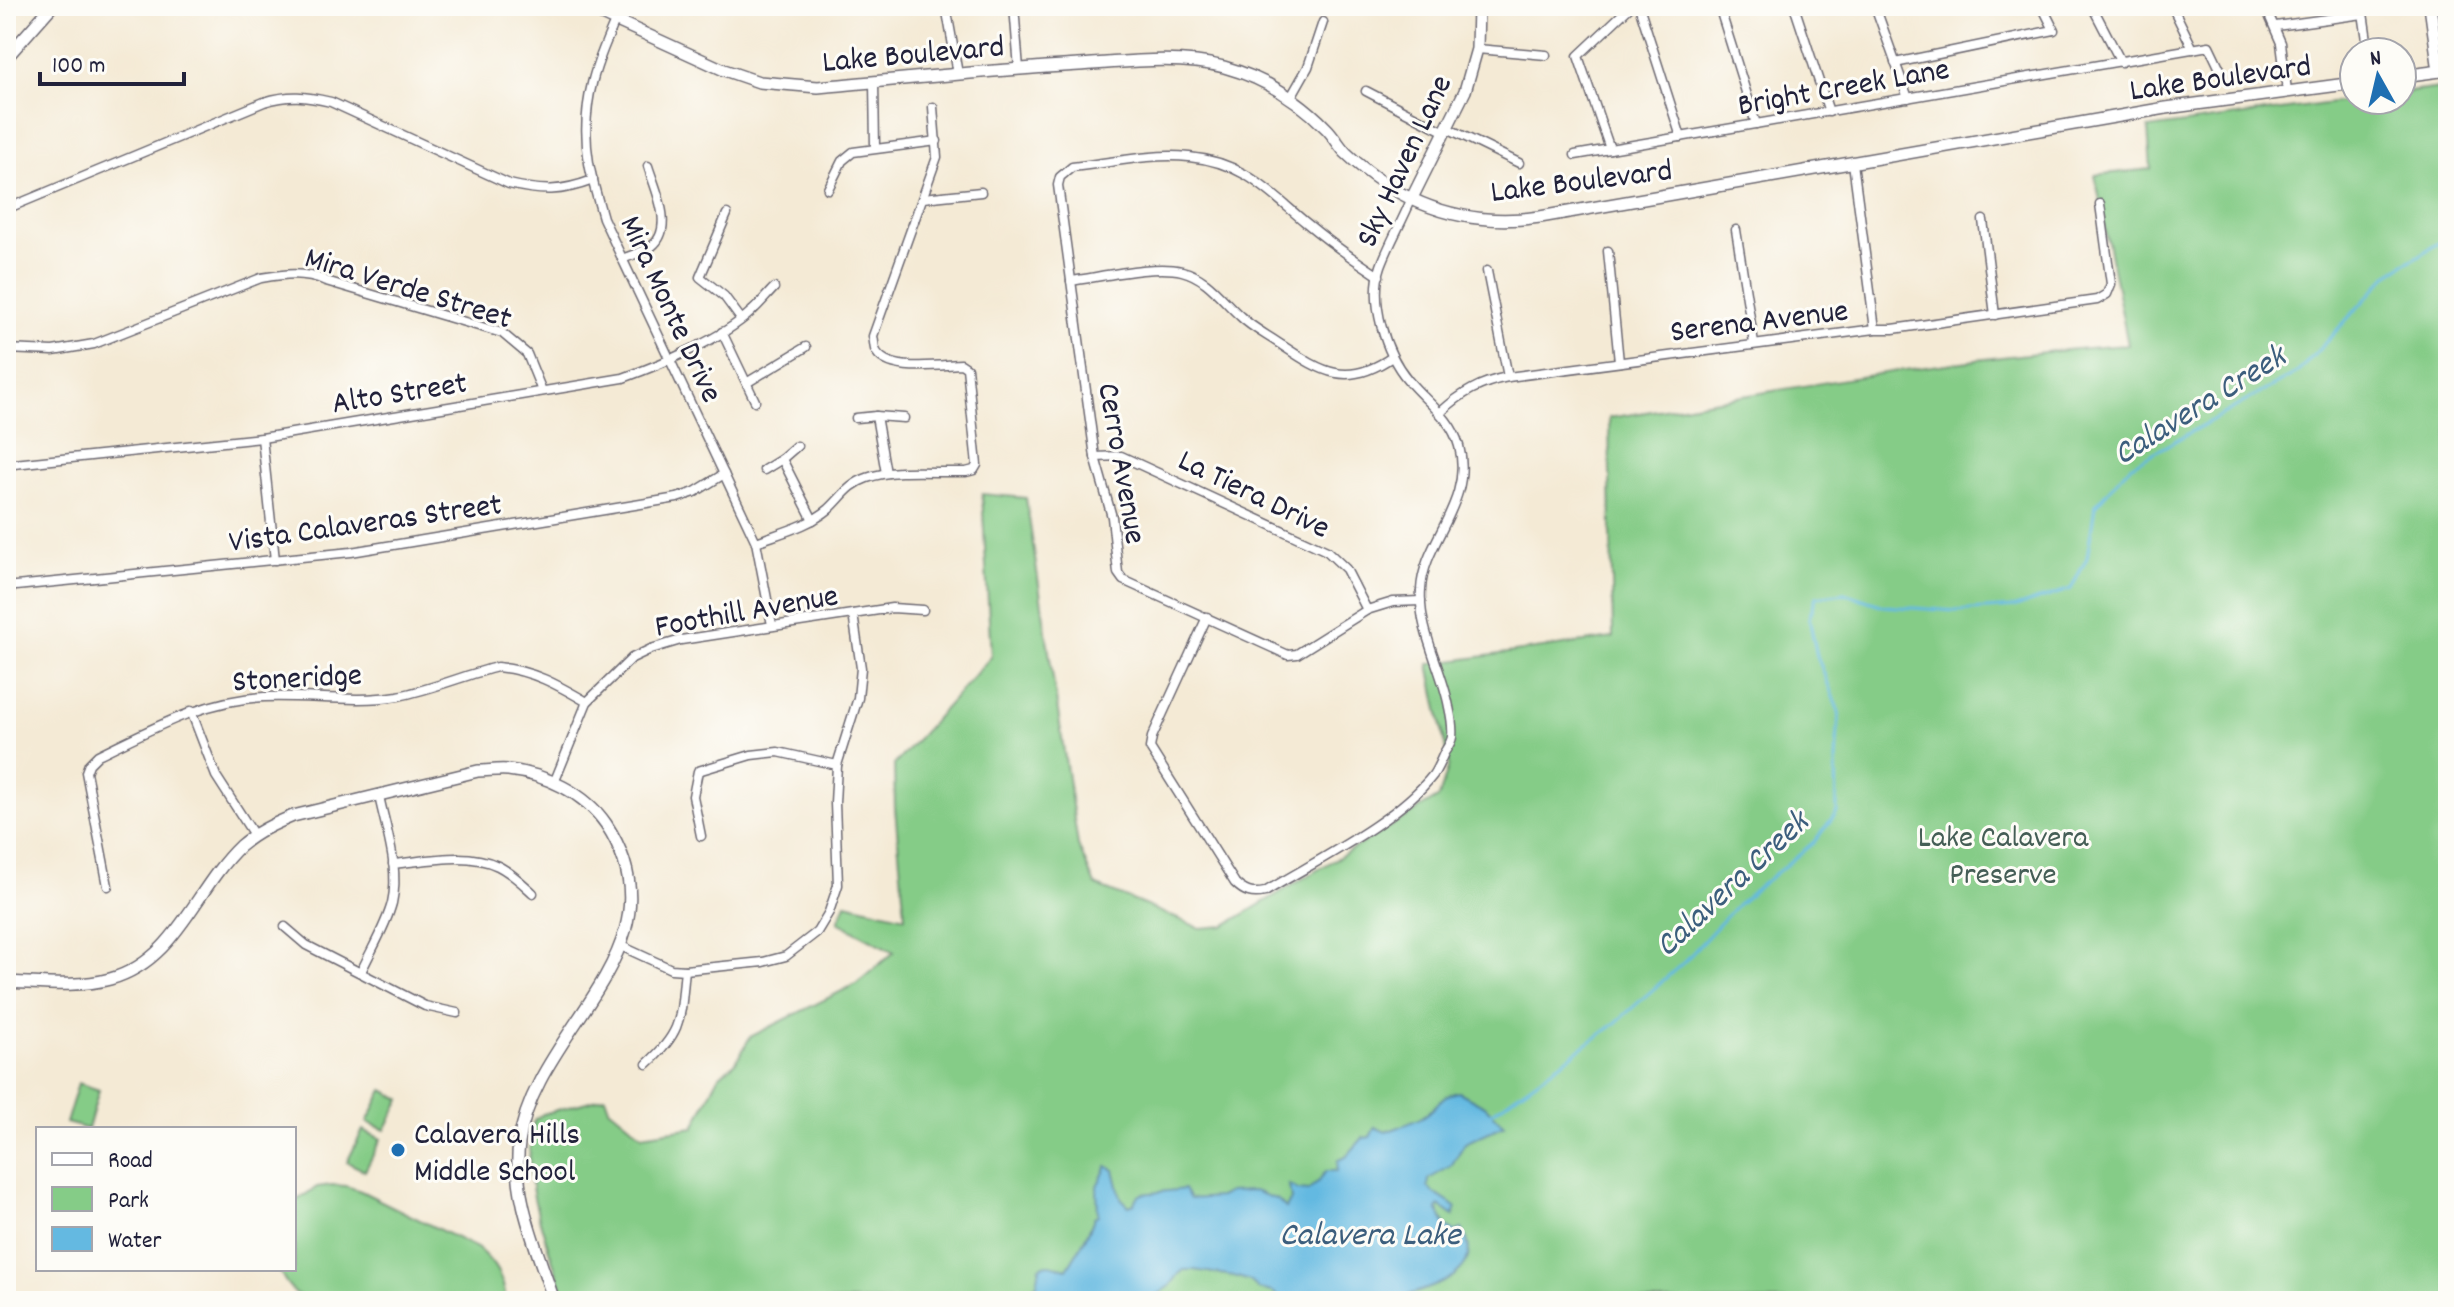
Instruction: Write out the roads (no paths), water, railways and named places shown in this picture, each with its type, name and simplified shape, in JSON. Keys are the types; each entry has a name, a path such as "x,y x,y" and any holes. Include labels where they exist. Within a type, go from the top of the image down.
{"main road":[{"path":"6,58 52,6"},
{"name":"Lake Boulevard","path":"584,6 724,70 759,82 818,87 1147,61 1196,62 1224,67 1253,77 1291,97 1386,187 1411,200 1473,217 1520,220 2166,108 2338,85"},
{"name":"Sky Haven Lane","path":"1411,200 1465,91 1477,49 1478,6"},
{"path":"2418,74 2444,71 2430,6"},
{"path":"6,982 88,984 136,968 162,949 240,846 254,835 293,816 478,771 508,770 554,783 579,796 601,816 623,857 630,884 629,920 611,969 535,1088 519,1143 520,1195 554,1301"}],"street":[{"name":"Mira Monte Drive","path":"622,6 593,72 587,101 589,162 593,180 603,218 756,542 772,625"},
{"path":"860,6 893,6"},
{"path":"946,6 958,74"},
{"path":"1014,6 1019,69"},
{"path":"1610,149 1578,56 1631,6"},
{"path":"1639,6 1681,137"},
{"path":"1719,6 1756,124"},
{"path":"1794,6 1829,112"},
{"path":"1875,6 1908,98"},
{"path":"1895,63 2054,30 2042,6"},
{"path":"2092,6 2121,62"},
{"path":"2172,6 2193,49 2209,46 2221,71"},
{"path":"2265,6 2281,43 2287,91"},
{"path":"2276,26 2362,10 2366,36"},
{"path":"1291,97 1308,67 1323,22"},
{"path":"1477,49 1546,55"},
{"name":"Bright Creek Lane","path":"1575,155 2193,49"},
{"path":"874,82 875,147"},
{"path":"1366,91 1519,163"},
{"path":"6,209 264,102 303,95 331,102 509,184 539,191 593,180"},
{"path":"756,542 813,520 830,509 855,483 868,477 886,473 966,472 974,470 977,465 967,368 906,367 882,358 875,351 873,336 937,157 933,107"},
{"path":"828,189 842,161 853,152 937,141"},
{"name":"Cerro Avenue","path":"1379,276 1305,221 1264,185 1214,160 1165,156 1072,167 1060,177 1058,185 1095,457 1112,517 1118,573 1123,580 1288,655 1297,654 1367,610 1393,602 1421,601"},
{"path":"1853,163 1875,329"},
{"path":"622,259 651,247 662,236 665,225 648,166"},
{"path":"923,198 981,192"},
{"name":"Sky Haven Lane","path":"1207,617 1152,737 1150,748 1235,883 1243,891 1256,894 1265,892 1390,816 1433,774 1452,739 1449,707 1425,627 1420,588 1427,564 1457,497 1462,477 1460,449 1455,434 1441,412 1408,380 1392,357 1380,317 1377,289 1381,265 1411,200"},
{"name":"Serena Avenue","path":"1441,412 1474,387 1508,377 2092,301 2107,294 2111,284 2100,204"},
{"path":"727,214 700,277 724,296 741,319"},
{"path":"1983,220 1995,315"},
{"path":"1736,230 1754,343"},
{"path":"1608,251 1619,362"},
{"path":"1071,281 1162,269 1184,271 1207,283 1242,319 1317,368 1350,374 1378,367 1392,357"},
{"path":"1487,271 1508,377"},
{"name":"Mira Verde Street","path":"6,349 53,351 94,344 261,278 288,273 314,275 502,333 527,354 542,391"},
{"name":"Alto Street","path":"6,462 14,464 262,438 623,378 722,332 751,312 774,288"},
{"path":"722,332 755,401"},
{"path":"748,382 806,347"},
{"path":"876,416 886,473"},
{"path":"856,418 904,418"},
{"path":"262,438 275,560"},
{"path":"764,470 797,446"},
{"name":"La Tiera Drive","path":"1095,457 1121,456 1327,551 1346,569 1367,610"},
{"path":"782,459 813,520"},
{"name":"Vista Calaveras Street","path":"6,587 351,552 677,498 695,492 724,474"},
{"name":"Foothill Avenue","path":"554,783 587,702 632,658 651,649 681,640 772,625 892,608 923,610"},
{"path":"621,946 671,969 685,970 763,962 786,956 817,932 829,912 838,885 837,765 858,698 861,668 853,614"},
{"name":"Stoneridge","path":"108,886 86,772 89,764 98,755 191,711 264,697 397,696 497,667 545,678 587,702"},
{"path":"191,711 216,776 254,835"},
{"path":"701,836 693,796 698,771 751,755 778,752 837,765"},
{"path":"361,972 392,904 393,864 379,796"},
{"path":"393,864 463,858 496,865 533,893"},
{"path":"285,927 306,945 425,1006 457,1013"},
{"path":"647,1064 670,1041 679,1024 685,970"}],"water":[{"name":"Calavera Lake","path":"1459,1092 1485,1106 1504,1125 1465,1143 1451,1166 1429,1179 1428,1187 1456,1208 1454,1216 1440,1206 1437,1209 1447,1227 1455,1232 1462,1229 1469,1255 1457,1273 1435,1286 1383,1302 1298,1296 1285,1301 1273,1292 1259,1289 1250,1281 1234,1276 1184,1270 1170,1286 1149,1301 1017,1301 1028,1296 1037,1284 1040,1267 1050,1264 1067,1269 1094,1217 1098,1215 1097,1186 1107,1166 1114,1170 1121,1198 1129,1206 1142,1194 1184,1189 1190,1199 1254,1191 1278,1200 1286,1208 1291,1199 1289,1185 1308,1191 1326,1171 1337,1171 1338,1160 1346,1157 1363,1138 1370,1137 1375,1127 1386,1132 1409,1123 1428,1113 1446,1096"}],"waterway":[{"name":"Calavera Creek","path":"1490,1114 1612,1026 1684,962 1738,904 1814,842 1837,812 1839,712 1817,656 1809,618 1816,597 1844,593 1884,606 1956,611 2016,607 2071,589 2087,558 2095,506 2130,466 2298,372 2389,274 2448,237"}],"place":[{"name":"Calavera Hills Middle School","path":"398,1150"}],"park label":[{"name":"Lake Calavera Preserve","path":"2003,854"}]}
